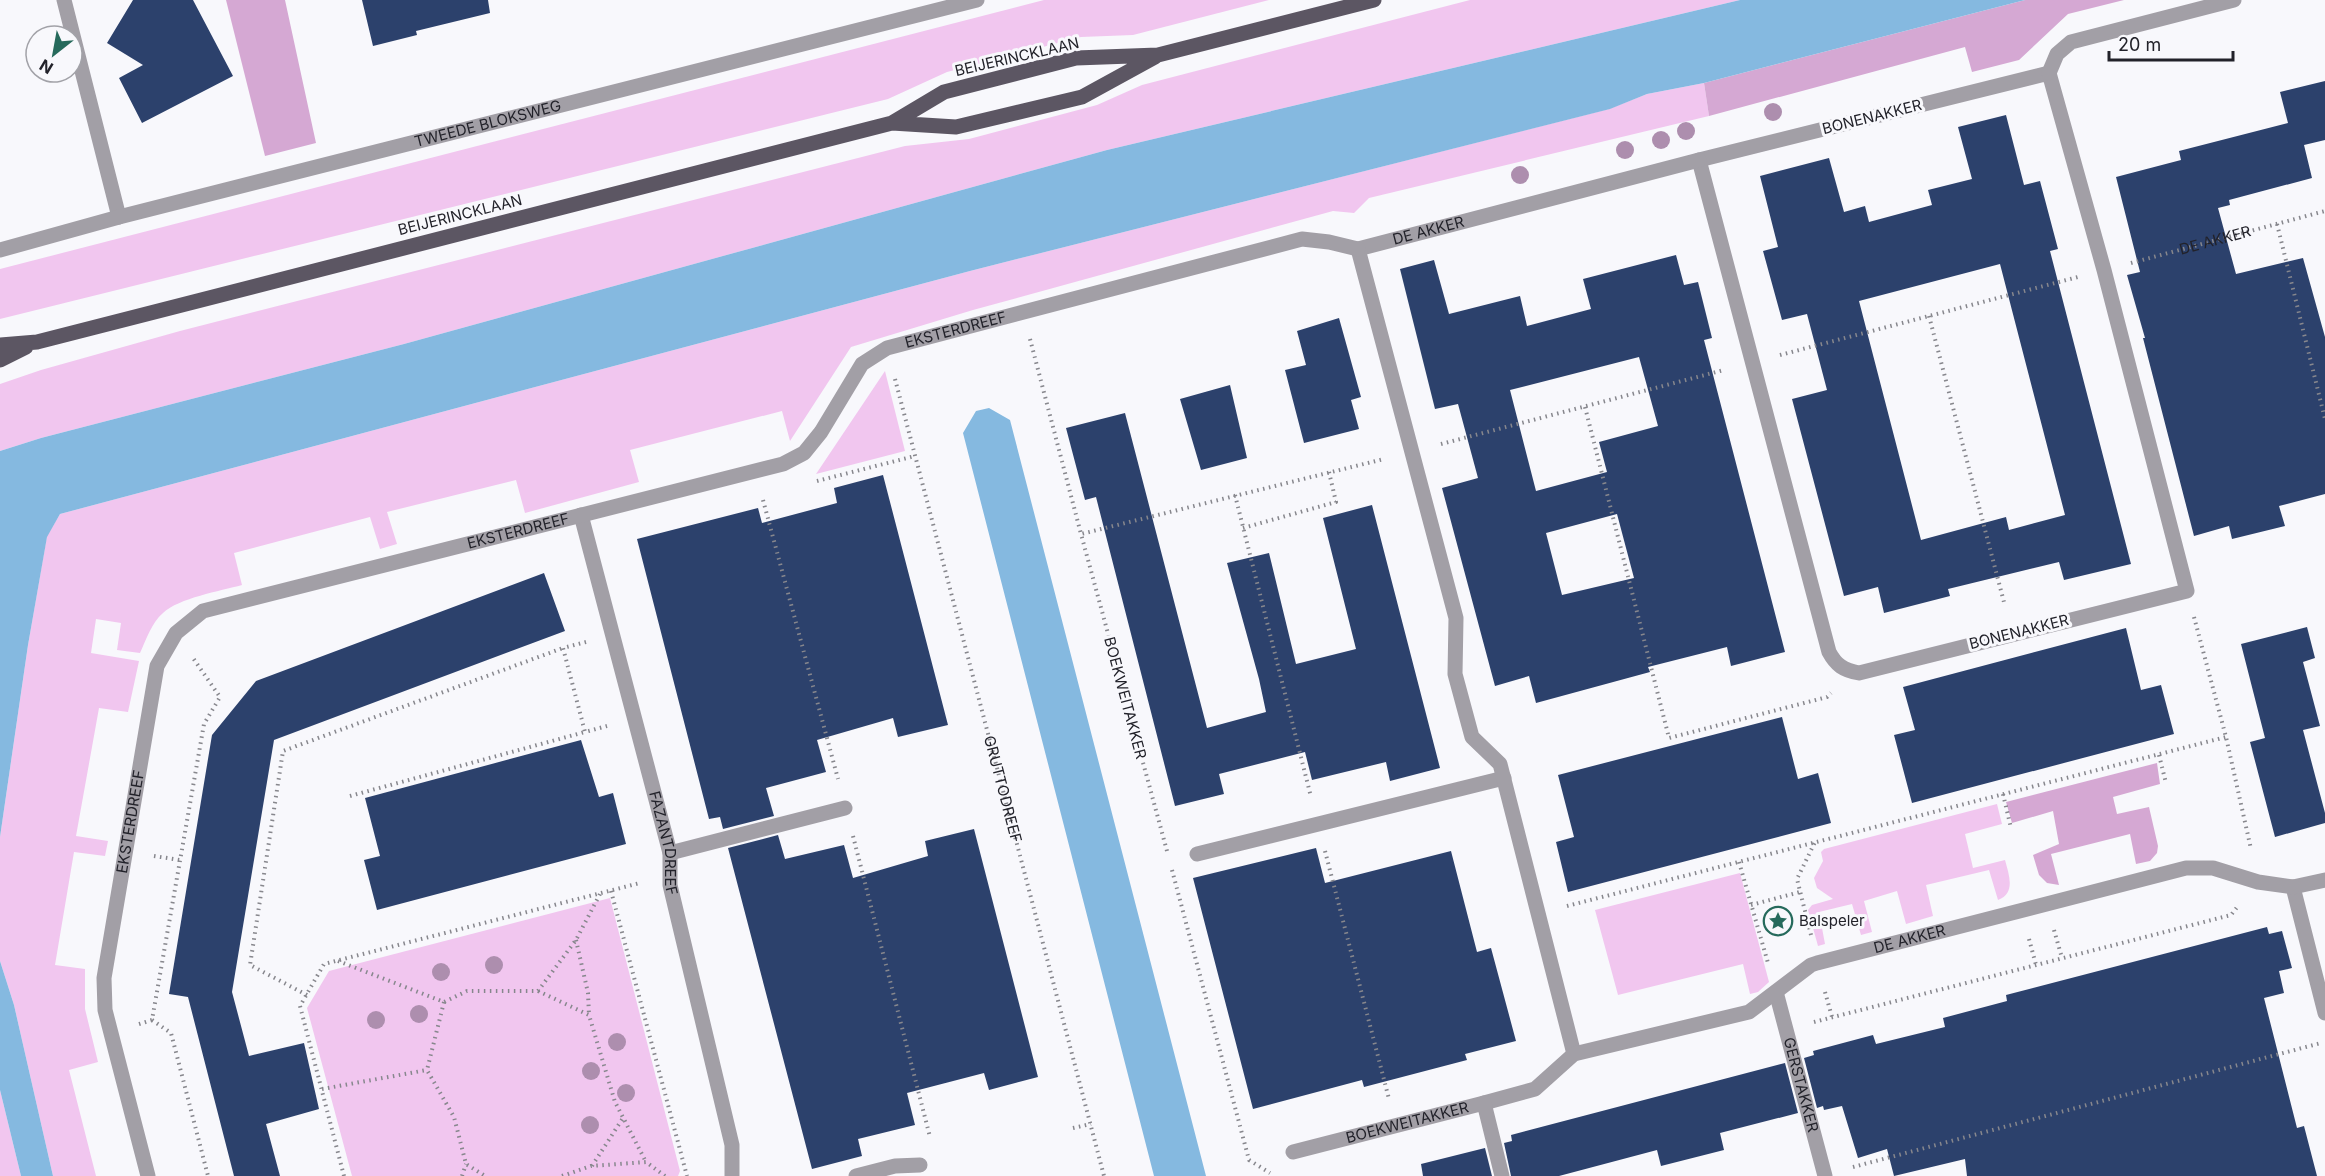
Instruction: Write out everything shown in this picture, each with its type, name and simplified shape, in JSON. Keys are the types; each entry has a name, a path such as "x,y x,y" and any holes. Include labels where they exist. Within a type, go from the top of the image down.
{"main road":[{"name":"BEIJERINCKLAAN","path":"0,345 37,342 892,123 944,92 1076,58 1158,56 1374,0"},
{"name":"BEIJERINCKLAAN","path":"892,123 956,127 1082,97 1158,56"},
{"name":"BEIJERINCKLAAN","path":"0,360 37,342"}],"street":[{"path":"64,0 119,217"},
{"name":"TWEEDE BLOKSWEG","path":"0,250 119,217 977,0"},
{"path":"2049,73 2057,54 2071,42 2234,0"},
{"name":"BONENAKKER","path":"1700,160 2049,73 2104,270 2187,591 1858,673 1848,671"},
{"path":"1700,160 1828,652 1836,664 1848,671"},
{"name":"DE AKKER","path":"1358,249 1700,160"},
{"name":"EKSTERDREEF","path":"148,1176 105,1011 104,978 157,666 176,633 204,611 783,464 804,453 821,432 862,364 887,348 1302,239 1358,249"},
{"path":"1358,249 1410,452 1456,618 1455,674 1472,737 1500,764 1574,1054"},
{"name":"FAZANTDREEF","path":"581,515 669,853 670,885 732,1145 732,1176"},
{"path":"1197,854 1504,778"},
{"path":"669,853 845,808"},
{"name":"DE AKKER","path":"1484,1103 1535,1089 1574,1054 1749,1012 1811,965 1817,963 2186,868 2213,868 2258,882 2293,887 2325,880"},
{"path":"2293,887 2325,1013"},
{"name":"GERSTAKKER","path":"1776,992 1825,1175"},
{"name":"BOEKWEITAKKER","path":"1293,1152 1484,1103 1502,1176"},
{"path":"856,1176 895,1166 920,1165"}],"path":[{"name":"DE AKKER","path":"2104,270 2325,211"},
{"path":"2277,224 2325,419"},
{"path":"1081,534 1585,407 2104,270"},
{"name":"BOEKWEITAKKER","path":"1023,312 1167,853"},
{"path":"1929,316 2012,634"},
{"name":"GRUTTODREEF","path":"887,348 1104,1176"},
{"path":"1585,407 1670,738 1827,697 1848,671"},
{"path":"783,464 815,482 915,456"},
{"path":"1243,528 1336,502 1329,472"},
{"path":"1786,1029 2231,915 2258,882 2226,737 2192,609"},
{"path":"152,1020 204,724 220,697 176,633"},
{"path":"307,995 250,964 283,751 563,648 613,635"},
{"path":"563,648 585,732"},
{"path":"350,796 634,719"},
{"path":"1539,913 2226,737"},
{"path":"2159,754 2166,783"},
{"path":"2003,794 2011,828"},
{"path":"1815,842 1797,879 1832,1017"},
{"path":"1739,862 1776,992"},
{"path":"1170,865 1249,1160 1276,1176"},
{"path":"344,1176 300,1006 324,964 670,875"},
{"path":"611,891 687,1176"},
{"path":"1751,905 1800,892"},
{"path":"538,992 576,940 600,893"},
{"path":"576,940 588,993 589,1015 615,1102 646,1162 665,1176"},
{"path":"336,960 444,1002 467,991 538,992 589,1015"},
{"path":"444,1002 427,1070 454,1117 466,1164 462,1176"},
{"path":"110,1031 152,1020 171,1033 208,1176"},
{"path":"1825,1175 2325,1042"},
{"path":"322,1089 427,1070"},
{"path":"591,1166 623,1118"},
{"path":"1073,1128 1091,1124"},
{"path":"562,1176 591,1166 646,1162"},
{"path":"466,1164 485,1176"}],"shaded area":[{"path":"226,0 285,0 316,143 265,156"},
{"path":"1044,0 1269,0 1133,35 1081,37 947,72 888,99 0,319 0,269"},
{"path":"1470,0 1740,0 1107,150 404,344 41,438 0,451 0,384 41,370 180,331 905,146 969,139 1097,105 1142,85"},
{"path":"2025,0 2124,0 2068,14 2019,60 1972,72 1965,47 1709,116 1704,83"},
{"path":"1704,83 1709,116 1369,198 1354,213 1333,211 973,310 851,347 790,441 782,411 630,450 639,482 525,513 516,480 387,512 397,544 380,549 370,517 234,553 242,585 200,596 170,608 156,621 140,653 117,650 121,623 96,619 91,653 139,661 128,712 99,708 76,836 108,841 105,856 74,852 55,965 85,969 85,1009 98,1062 69,1070 96,1176 53,1176 14,1005 0,961 0,837 28,645 47,536 60,514 970,271 1609,109 1647,94"},
{"path":"885,371 905,451 816,474"},
{"path":"2157,763 2160,784 2113,797 2117,814 2149,807 2158,846 2157,853 2150,861 2136,864 2130,834 2051,854 2059,885 2047,883 2039,875 2033,855 2059,844 2053,811 2012,823 2006,802"},
{"path":"1997,804 2002,824 1965,834 1973,868 2005,860 2010,883 2004,897 1998,900 1989,870 1926,885 1933,916 1906,924 1897,891 1864,901 1872,932 1861,935 1852,904 1819,912 1825,944 1818,946 1808,910 1812,905 1833,899 1817,888 1814,878 1823,861 1821,852 1824,849"},
{"path":"1740,873 1769,982 1758,992 1750,994 1743,964 1618,995 1595,910"},
{"path":"610,898 680,1171 678,1176 352,1176 307,1008 329,971"},
{"path":"0,1090 21,1176 0,1176"}],"water":[{"path":"1740,0 2025,0 1704,83 1647,94 1610,109 970,271 60,514 47,537 28,645 0,837 0,451 41,438 404,344 1107,150"},
{"path":"989,408 1010,420 1206,1176 1154,1176 963,433 976,411"},
{"path":"0,961 14,1005 53,1176 21,1176 0,1090"}],"building":[{"path":"133,0 193,0 233,76 142,123 119,78 143,65 107,43"},
{"path":"362,0 488,0 490,13 416,31 417,35 373,46"},
{"path":"2325,81 2325,140 2304,145 2312,178 2229,200 2230,205 2218,208 2236,274 2303,258 2325,337 2325,494 2279,506 2285,526 2232,539 2229,526 2194,536 2127,275 2140,272 2116,177 2181,160 2179,151 2288,123 2280,92"},
{"path":"2006,115 2024,185 2040,181 2058,249 2050,251 2131,564 2064,580 2059,562 1948,589 1950,596 1884,613 1878,587 1844,596 1792,399 1827,390 1807,314 1782,320 1763,251 1778,247 1760,176 1829,158 1844,212 1865,206 1869,222 1932,205 1928,190 1972,179 1958,127","holes":["2000,264 2065,515 2009,530 2006,517 1921,540 1859,301"]},
{"path":"1676,255 1684,285 1698,282 1712,338 1704,340 1785,652 1731,666 1727,647 1648,667 1650,672 1536,703 1529,676 1495,686 1442,488 1478,478 1458,404 1435,409 1400,269 1434,260 1449,314 1520,296 1527,326 1591,309 1583,279","holes":["1639,357 1658,426 1599,442 1607,472 1536,491 1510,390","1617,514 1634,578 1562,595 1546,533"]},
{"path":"1339,318 1361,397 1351,400 1359,429 1304,443 1285,370 1306,365 1297,331"},
{"path":"1230,385 1247,458 1201,470 1180,399"},
{"path":"1125,413 1207,728 1266,712 1227,563 1269,553 1296,664 1356,649 1323,518 1372,505 1440,768 1390,781 1386,762 1312,780 1305,752 1219,774 1224,794 1175,806 1096,497 1085,500 1066,428"},
{"path":"883,475 948,725 898,737 893,718 817,740 826,772 766,788 774,816 723,829 720,817 709,819 637,539 758,508 762,523 837,503 834,488"},
{"path":"544,573 565,631 274,740 232,992 249,1056 304,1043 319,1109 266,1124 280,1176 234,1176 188,997 169,994 212,735 256,681"},
{"path":"2307,627 2315,658 2303,662 2320,726 2303,730 2325,813 2325,823 2275,837 2250,742 2265,738 2241,644"},
{"path":"2126,628 2141,690 2161,685 2174,734 1912,803 1894,735 1915,730 1903,687"},
{"path":"1782,717 1798,779 1818,773 1831,823 1568,892 1556,842 1574,837 1558,775"},
{"path":"581,740 599,797 613,793 626,844 377,910 364,860 380,856 365,798"},
{"path":"974,829 1038,1077 989,1090 984,1073 907,1093 915,1125 858,1139 862,1156 812,1169 728,848 778,835 785,859 844,845 853,878 928,856 925,841"},
{"path":"1316,848 1325,883 1451,851 1477,952 1491,948 1516,1041 1465,1054 1467,1060 1364,1087 1362,1080 1253,1109 1193,878"},
{"path":"2267,927 2269,934 2282,931 2292,968 2279,971 2284,993 2264,998 2297,1128 2304,1126 2317,1176 1967,1176 1965,1159 1894,1176 1887,1149 1858,1158 1842,1106 1824,1110 1823,1106 1817,1108 1804,1058 1814,1055 1813,1051 1873,1035 1876,1044 1945,1027 1943,1018 2007,1001 2006,995"},
{"path":"1785,1063 1798,1113 1720,1133 1724,1150 1661,1166 1657,1150 1559,1176 1511,1176 1504,1143 1512,1141 1511,1135"},
{"path":"1485,1148 1492,1176 1423,1176 1421,1164"}],"place":[{"name":"Balspeler","path":"1778,921"}]}
